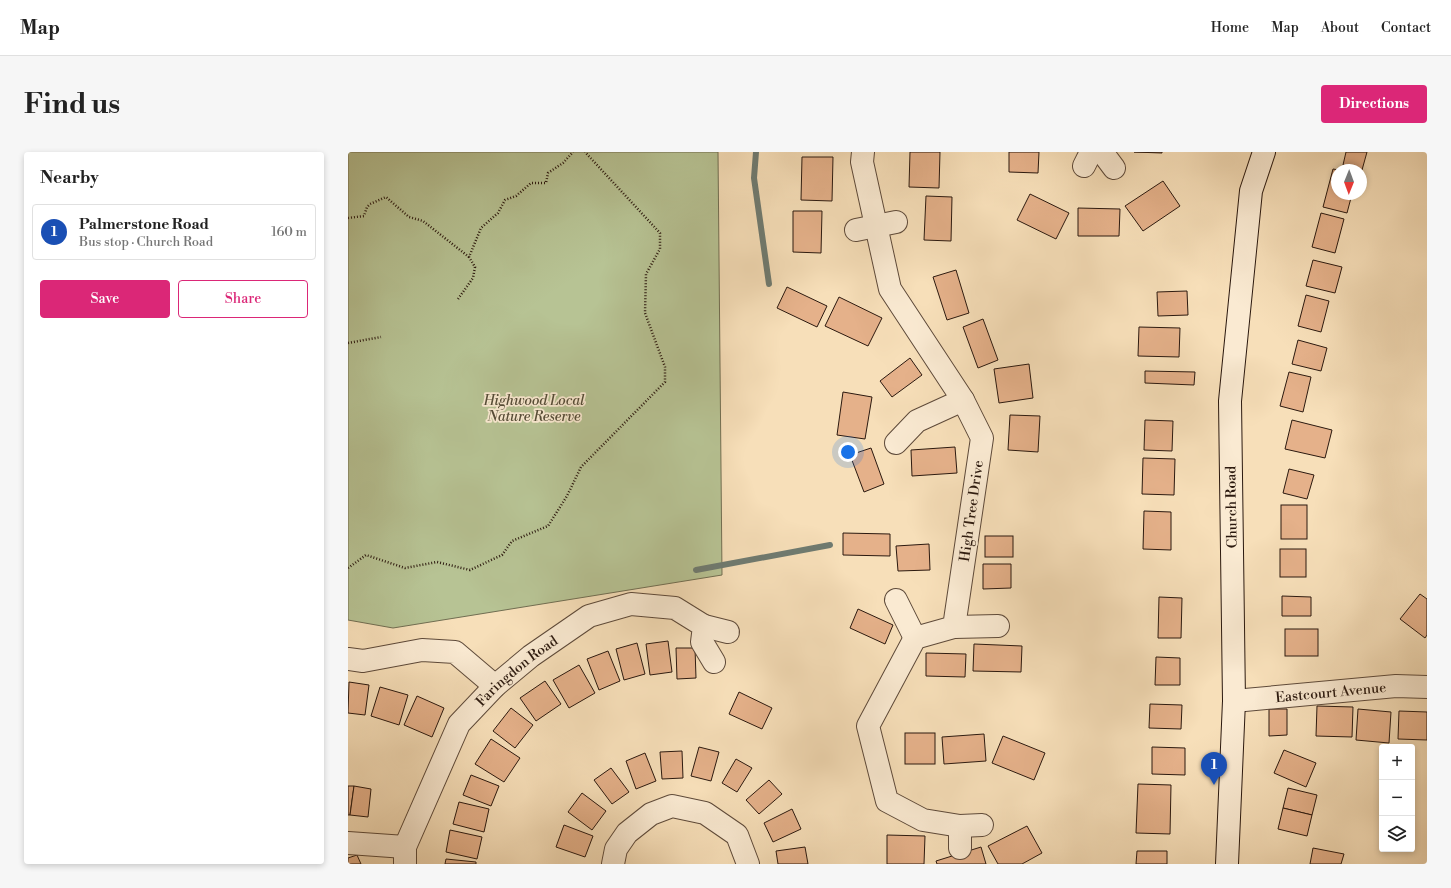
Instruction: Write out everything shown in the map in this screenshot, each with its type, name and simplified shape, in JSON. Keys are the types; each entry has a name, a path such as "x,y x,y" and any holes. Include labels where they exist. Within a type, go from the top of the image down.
{"street":[{"name":"High Tree Drive","path":"863,152 862,162 890,289 963,400 982,438 954,627"},
{"name":"Church Road","path":"1227,864 1234,702 1230,401 1251,191 1264,152"},
{"path":"896,444 917,422 963,400"},
{"path":"896,600 914,638"},
{"name":"Faringdon Road","path":"348,843 405,856 460,724 495,686 531,656 589,616 631,604 675,608 704,626 728,632"},
{"path":"704,626 702,642 714,662"},
{"path":"982,825 960,826 923,820 887,801 868,726 914,638 954,627 998,626"},
{"path":"348,659 363,661 422,650 456,652 495,686"},
{"name":"Eastcourt Avenue","path":"1234,702 1396,686 1427,687"},
{"path":"613,864 616,849 627,833 651,814 672,806 705,813 737,835 748,864"},
{"path":"960,826 960,848"}],"path":[{"path":"469,257 481,228 498,213 505,200 516,196 531,183 546,183 548,173 563,163 573,152"},
{"path":"348,568 366,555 405,568 437,562 470,570 502,555 512,541 548,526 567,496 581,467 665,382 665,367 645,313 646,274 660,250 660,233 585,152"},
{"path":"589,157 590,152"},
{"path":"348,218 364,216 367,207 370,204 386,197 409,217 424,221 469,257 475,267 473,278 458,300"},
{"path":"348,343 381,337"}],"green space":[{"name":"Highwood Local Nature Reserve","path":"348,152 718,152 722,575 393,628 348,620"}],"building":[{"path":"910,152 940,152 939,188 909,187"},
{"path":"1009,152 1039,152 1038,173 1009,172"},
{"path":"1134,152 1162,152 1162,153"},
{"path":"1346,152 1367,152 1364,164 1343,164"},
{"path":"802,157 833,157 832,201 801,200"},
{"path":"1331,177 1331,200 1350,200 1347,213 1323,207"},
{"path":"1163,181 1180,206 1143,231 1125,206"},
{"path":"1030,194 1069,213 1056,239 1017,220"},
{"path":"926,196 952,197 951,241 924,240"},
{"path":"1078,208 1120,209 1119,236 1078,236"},
{"path":"793,211 822,211 821,253 793,252"},
{"path":"1321,213 1344,219 1335,253 1312,247"},
{"path":"1313,260 1342,267 1335,293 1306,286"},
{"path":"956,270 969,313 947,320 933,277"},
{"path":"787,287 827,306 817,327 777,308"},
{"path":"1187,291 1188,315 1158,316 1157,292"},
{"path":"1306,295 1329,301 1321,332 1298,326"},
{"path":"839,297 882,318 868,346 825,326"},
{"path":"983,319 998,360 978,368 963,327"},
{"path":"1139,327 1180,328 1179,357 1138,356"},
{"path":"1298,340 1327,348 1321,371 1292,364"},
{"path":"910,358 922,375 892,397 880,381"},
{"path":"1029,364 1033,398 999,403 994,369"},
{"path":"1145,371 1195,372 1194,385 1145,383"},
{"path":"1289,372 1311,377 1303,412 1280,406"},
{"path":"843,392 872,397 865,439 837,435"},
{"path":"1010,415 1040,416 1038,452 1008,450"},
{"path":"1145,420 1173,421 1172,451 1144,450"},
{"path":"1292,420 1332,430 1325,458 1285,449"},
{"path":"955,447 957,473 912,476 911,450"},
{"path":"871,448 884,484 864,492 850,455"},
{"path":"1143,458 1175,459 1174,495 1142,494"},
{"path":"1289,469 1314,475 1307,499 1283,493"},
{"path":"1281,505 1307,505 1307,539 1281,539"},
{"path":"1144,511 1171,512 1171,550 1143,549"},
{"path":"843,533 890,534 890,556 843,555"},
{"path":"985,536 1013,536 1013,557 985,557"},
{"path":"929,544 930,570 898,571 896,546"},
{"path":"1280,549 1306,549 1306,577 1280,577"},
{"path":"983,564 1011,564 1011,588 983,589"},
{"path":"1420,594 1427,599 1427,635 1425,638 1400,619"},
{"path":"1282,596 1311,597 1311,616 1282,616"},
{"path":"1159,597 1182,598 1181,638 1158,638"},
{"path":"858,609 893,625 885,644 850,628"},
{"path":"1285,629 1318,629 1318,656 1285,656"},
{"path":"668,641 672,672 650,675 646,644"},
{"path":"637,643 645,674 624,680 616,649"},
{"path":"974,644 1022,646 1021,672 973,671"},
{"path":"676,648 695,648 696,678 677,679"},
{"path":"608,651 620,681 599,690 587,659"},
{"path":"926,653 966,654 965,677 926,676"},
{"path":"1156,657 1180,658 1180,685 1155,685"},
{"path":"579,665 595,693 569,708 553,680"},
{"path":"545,681 561,704 536,721 520,698"},
{"path":"349,682 369,685 365,715 348,713"},
{"path":"380,687 408,695 399,725 371,716"},
{"path":"739,692 772,708 762,729 729,714"},
{"path":"417,696 444,708 432,737 404,725"},
{"path":"1150,704 1182,705 1181,729 1149,728"},
{"path":"1317,706 1353,707 1352,737 1316,736"},
{"path":"511,708 533,725 515,748 493,731"},
{"path":"1269,709 1287,709 1287,735 1269,736"},
{"path":"1358,709 1391,712 1389,743 1356,740"},
{"path":"1399,711 1427,712 1427,740 1398,739"},
{"path":"905,733 935,733 935,764 905,764"},
{"path":"984,734 986,761 944,764 942,737"},
{"path":"1003,736 1045,753 1034,780 992,763"},
{"path":"491,739 520,758 504,782 475,764"},
{"path":"699,747 719,752 711,781 691,776"},
{"path":"1152,747 1185,748 1185,775 1152,774"},
{"path":"1284,750 1316,763 1306,787 1274,773"},
{"path":"682,751 683,778 662,779 660,752"},
{"path":"645,753 656,781 636,789 626,761"},
{"path":"736,759 752,768 737,792 722,783"},
{"path":"611,768 629,792 612,804 594,780"},
{"path":"471,775 499,786 491,806 463,795"},
{"path":"769,780 782,794 759,814 746,800"},
{"path":"1138,784 1171,785 1170,834 1136,833"},
{"path":"348,786 354,786 350,815 348,815"},
{"path":"354,786 371,789 368,817 350,815"},
{"path":"1288,788 1317,795 1312,815 1283,808"},
{"path":"582,793 606,811 592,830 568,812"},
{"path":"459,802 489,809 484,832 453,824"},
{"path":"1283,808 1312,815 1307,836 1278,829"},
{"path":"792,809 801,829 773,842 764,823"},
{"path":"564,825 593,836 585,857 556,847"},
{"path":"1027,826 1042,853 1022,864 998,864 988,846"},
{"path":"450,830 482,837 477,859 446,852"},
{"path":"887,835 925,836 924,864 887,864"},
{"path":"805,847 808,864 778,864 776,851"},
{"path":"981,847 986,864 937,864 936,861"},
{"path":"1313,848 1344,854 1341,864 1310,864"},
{"path":"1137,851 1167,851 1167,864 1136,864"},
{"path":"357,855 361,864 348,864 348,858"},
{"path":"446,859 476,862 476,864 445,864"}],"waterway":[{"path":"756,152 754,178 769,284"},
{"path":"696,570 830,545"}],"place":[{"name":"Palmerstone Road","path":"1214,785"}]}
